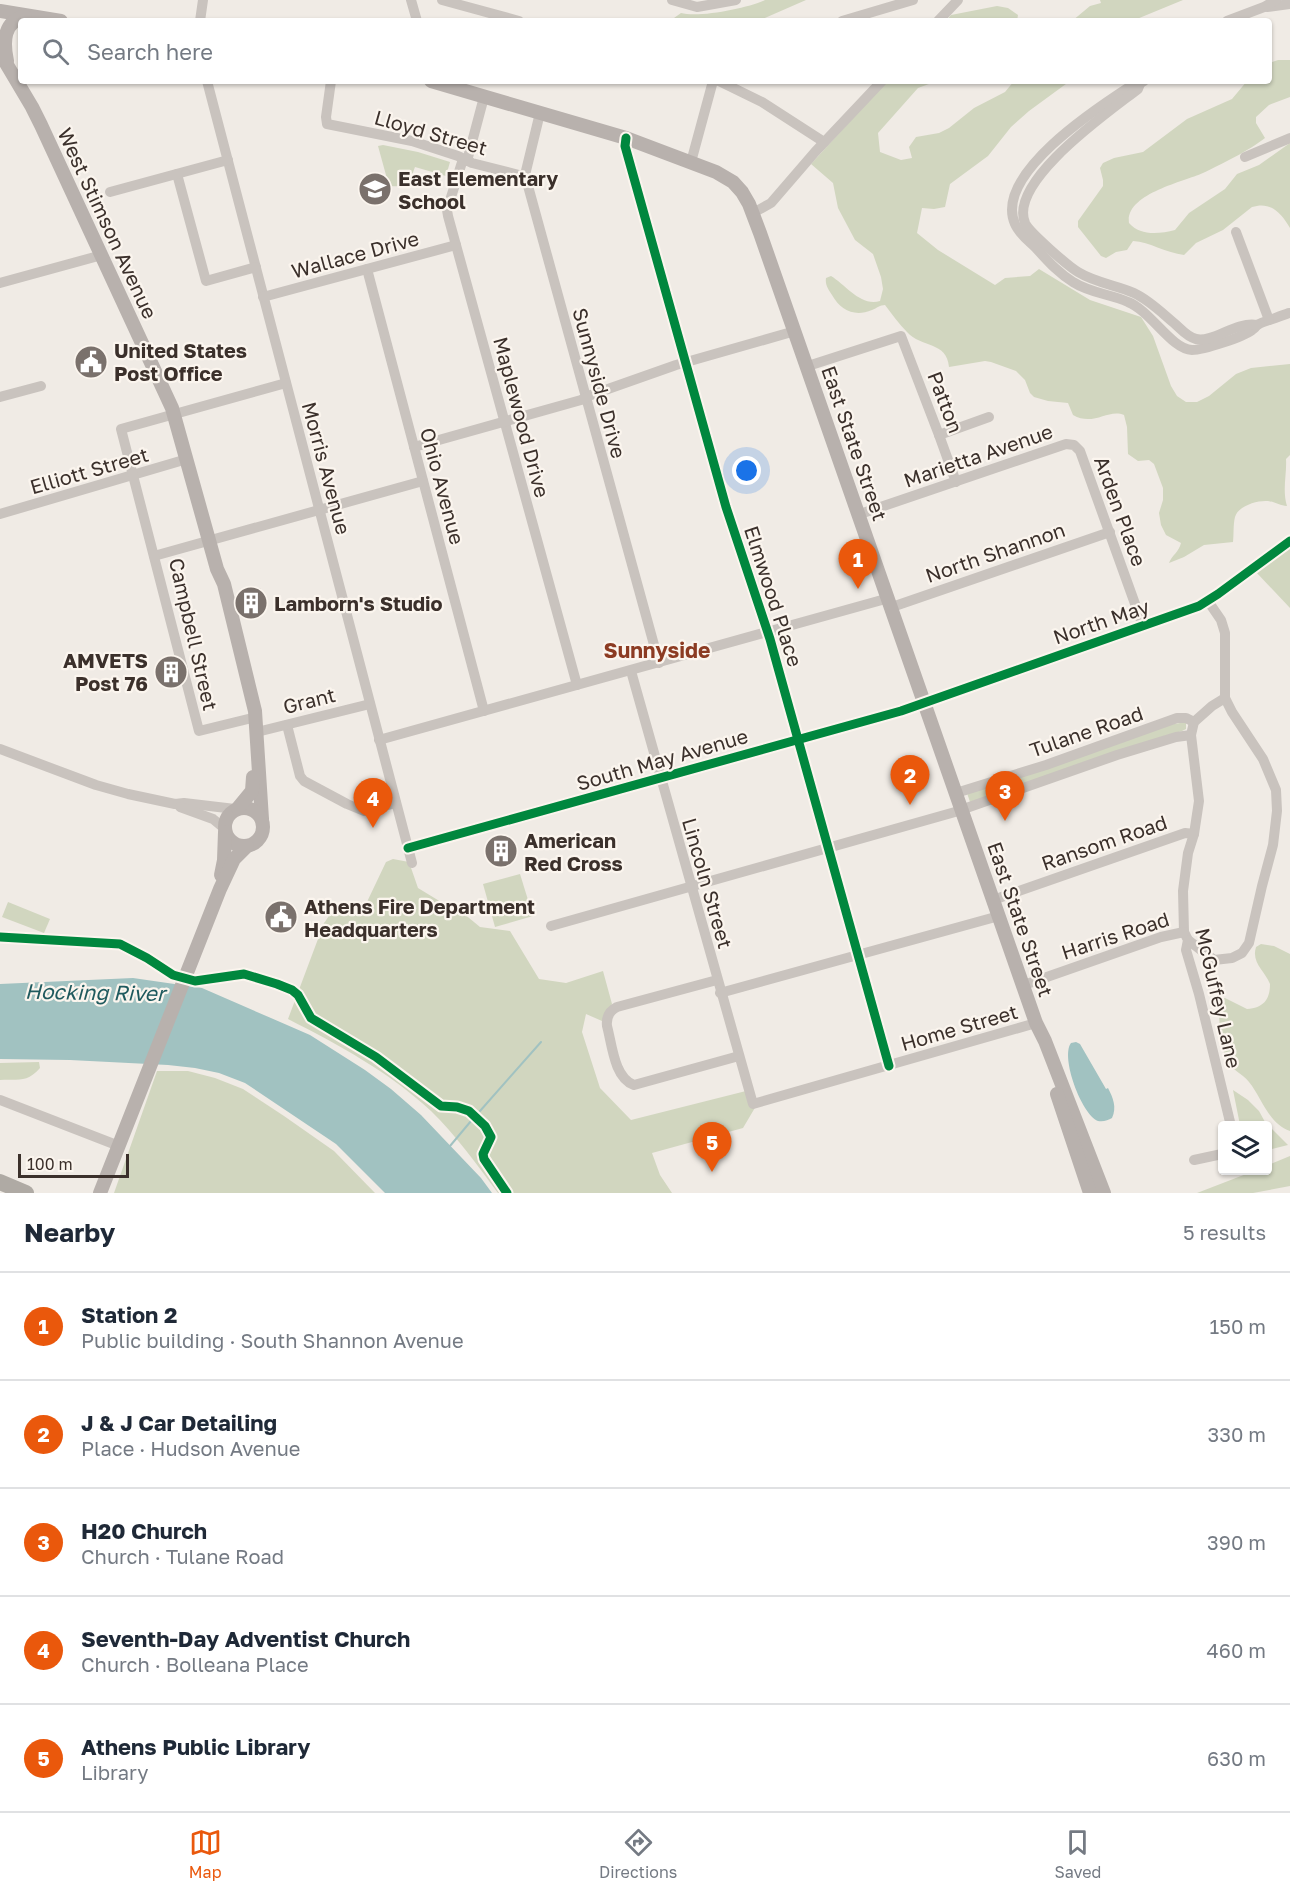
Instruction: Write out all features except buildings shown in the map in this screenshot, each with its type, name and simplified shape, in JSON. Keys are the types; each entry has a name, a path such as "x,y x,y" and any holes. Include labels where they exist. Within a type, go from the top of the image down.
{"highway":[{"path":"0,1182 26,1193"}],"main road":[{"path":"0,11 40,18"},
{"path":"21,18 25,16"},
{"path":"8,69 4,47 6,31 18,19"},
{"name":"West Stimson Avenue","path":"0,53 32,107 174,413 217,569"},
{"name":"East State Street","path":"440,84 626,138 722,175 742,192 753,213 860,514 1036,1023 1104,1193"},
{"path":"217,569 218,585 248,719 253,784 249,796 227,816 220,890"},
{"path":"100,1193 220,890 234,859 247,846 255,843 261,836 263,827 255,711 224,584 217,569"},
{"path":"237,809 246,807 253,809 262,819"},
{"path":"225,831 234,843 247,846"},
{"name":"East State Street","path":"1036,1023 1040,1043 1090,1193"}],"street":[{"path":"200,18 203,0"},
{"path":"411,0 416,18"},
{"path":"442,0 508,18"},
{"path":"672,0 697,7 736,0"},
{"path":"852,18 913,0"},
{"path":"941,18 958,0"},
{"path":"1235,18 1276,0"},
{"path":"1264,7 1290,4"},
{"name":"Morris Avenue","path":"208,84 412,863"},
{"name":"Lloyd Street","path":"331,84 327,124 412,141 465,160 520,176 525,175"},
{"path":"691,162 712,84"},
{"path":"727,84 762,102 824,142"},
{"path":"753,213 771,203 824,142 879,84"},
{"path":"1134,84 1103,104 1040,155 1018,186 1012,212 1015,225 1065,277 1096,293 1137,306 1182,348 1192,350 1205,348 1252,331 1257,325 1289,313"},
{"name":"Maplewood Drive","path":"484,97 447,210 577,685"},
{"name":"Sunnyside Drive","path":"540,113 525,175 659,663"},
{"name":"Elmwood Place","path":"626,138 625,146 685,363 726,507 768,632 889,1066"},
{"path":"1245,157 1290,138"},
{"path":"110,192 228,160"},
{"path":"177,174 206,281 256,267"},
{"path":"1236,232 1269,320"},
{"name":"Wallace Drive","path":"263,297 456,245"},
{"path":"0,283 102,255"},
{"name":"Ohio Avenue","path":"367,269 484,711"},
{"path":"414,447 586,398 685,363 795,331"},
{"name":"Patton","path":"807,366 903,337 956,482"},
{"path":"154,555 121,429 286,383"},
{"path":"0,397 41,386"},
{"path":"939,435 989,417"},
{"name":"Marietta Avenue","path":"860,514 1066,444 1074,445"},
{"name":"Arden Place","path":"1074,445 1080,451 1143,626"},
{"name":"Elliott Street","path":"0,514 187,459"},
{"name":"Campbell Street","path":"248,719 199,731 154,555 423,481"},
{"name":"North Shannon","path":"379,740 768,632 890,603 1110,532"},
{"name":"North May","path":"925,703 1190,610 1208,601 1290,541"},
{"path":"1186,936 1214,960 1232,958 1242,952 1249,943 1276,833 1277,800 1273,781 1263,759 1225,698 1225,633 1221,620 1208,601"},
{"name":"Lincoln Street","path":"631,671 753,1104"},
{"path":"1194,722 1225,698"},
{"name":"South May Avenue","path":"408,848 925,703"},
{"name":"Grant","path":"257,732 370,704"},
{"name":"Tulane Road","path":"956,793 1047,765 1179,717 1194,722"},
{"name":"McGuffey Lane","path":"1194,722 1191,735 1199,801 1184,878 1186,950 1230,1121"},
{"path":"287,724 300,776 304,781 364,811 396,803"},
{"name":"Tulane Road","path":"551,926 962,810 1117,755 1176,737 1191,735"},
{"path":"0,749 96,785 175,804 213,819 225,831"},
{"path":"175,804 237,809"},
{"name":"Ransom Road","path":"993,900 1185,833 1194,834"},
{"path":"720,993 999,916"},
{"name":"Harris Road","path":"1024,985 1161,937 1186,936"},
{"path":"717,980 617,1007 611,1011 607,1026 619,1071 626,1081 634,1085 739,1056"},
{"name":"Home Street","path":"753,1104 1036,1023"},
{"path":"0,1100 119,1146"},
{"path":"1194,1160 1218,1155"}],"green space":[{"path":"765,0 806,0 765,18 674,18 681,13 699,14 747,6"},
{"path":"1100,0 1183,0 1139,18 1076,18 1090,6 1101,3"},
{"path":"997,6 1008,8 1018,15 1018,18 948,18 951,15"},
{"path":"1290,60 1290,97 1269,105 1256,117 1256,123 1265,138 1210,170 1157,190 1145,197 1130,213 1129,223 1144,232 1175,230 1189,213 1225,189 1237,174 1259,165 1290,143 1290,228 1283,218 1270,207 1252,207 1223,230 1196,243 1184,255 1133,241 1127,250 1116,252 1106,258 1101,256 1078,227 1078,221 1103,186 1100,168 1103,163 1114,158 1143,152 1187,119 1232,99 1244,84 1272,84 1272,62"},
{"path":"884,84 929,84 918,88 878,133 880,152 901,160 912,158 909,147 916,137 939,133 949,128 974,108 1005,92 1012,84 1066,84 1029,111 1011,127 988,156 950,184 945,207 922,208 917,233 938,250 995,285 1005,278 1030,276 1039,269 1090,300 1141,317 1153,336 1171,386 1177,396 1186,402 1197,402 1209,396 1236,374 1251,368 1290,364 1290,455 1286,459 1285,488 1287,506 1268,501 1248,504 1235,517 1233,542 1204,545 1169,563 1181,543 1166,535 1161,525 1159,513 1163,500 1163,488 1154,464 1149,460 1138,461 1128,454 1124,415 1118,413 1088,419 1073,415 1068,403 1034,397 1025,380 1016,371 991,362 949,367 944,353 913,337 885,305 866,312 854,313 844,309 836,301 828,289 826,278 831,276 860,298 873,302 880,301 883,289 881,277 873,254 855,240 838,208 833,183 811,164"},
{"path":"378,146 418,152 450,162 446,176 415,167 407,184 389,186"},
{"path":"1290,546 1290,608 1255,571"},
{"path":"1186,722 1186,729 1182,731 970,802 967,793 1156,727"},
{"path":"393,859 409,862 418,888 441,902 457,908 480,927 510,931 539,979 566,983 603,971 612,1004 602,1021 586,1014 582,1032 600,1088 631,1120 746,1091 756,1106 743,1128 652,1153 660,1175 672,1193 498,1193 449,1130 415,1097 363,1060 288,1019 324,923 330,913 348,902 366,904 386,862"},
{"path":"520,874 533,916 495,927 483,884"},
{"path":"8,902 50,919 44,933 2,917"},
{"path":"1261,944 1274,946 1290,954 1290,1131 1276,1122 1266,1110 1254,1088 1233,1068 1224,1055 1219,1000 1225,998 1247,1009 1261,1005 1269,995 1270,984 1255,958 1256,947"},
{"path":"39,1062 40,1068 31,1076 17,1080 0,1080 0,1063"},
{"path":"157,1071 188,1071 243,1089 334,1151 375,1193 114,1193"},
{"path":"1233,1090 1248,1100 1259,1111 1264,1121 1239,1121"},
{"path":"1272,1129 1288,1145 1272,1149"},
{"path":"1290,1156 1290,1186 1253,1193 1197,1193 1244,1175 1272,1175 1272,1163"}],"water":[{"name":"Hocking River","path":"133,978 202,988 310,1035 365,1070 421,1115 481,1178 492,1193 385,1193 336,1144 245,1083 219,1073 168,1065 0,1059 0,984"},
{"path":"1071,1043 1080,1044 1106,1089 1108,1088 1114,1103 1112,1118 1098,1121 1092,1116 1085,1108 1074,1085 1068,1050"}],"waterway":[{"path":"480,1111 541,1042"},
{"path":"450,1146 471,1121"}],"cycle path":[{"path":"626,138 625,146 726,507 770,639 889,1066"},
{"path":"408,848 901,711 1199,606 1290,541"},
{"path":"0,937 120,944 173,975 195,981 244,974 292,990 298,995 311,1018 376,1057 441,1106 457,1107 469,1111 485,1126 491,1137 483,1154 484,1159 507,1193"}],"place":[{"name":"East Elementary School","path":"375,189"},
{"name":"United States Post Office","path":"91,362"},
{"name":"Station 2","path":"858,589"},
{"name":"Lamborn's Studio","path":"251,603"},
{"name":"AMVETS Post 76","path":"171,672"},
{"name":"J & J Car Detailing","path":"910,805"},
{"name":"H20 Church","path":"1005,821"},
{"name":"Seventh-Day Adventist Church","path":"373,828"},
{"name":"American Red Cross","path":"501,851"},
{"name":"Athens Fire Department Headquarters","path":"281,917"},
{"name":"Athens Public Library","path":"712,1172"}],"district":[{"name":"Sunnyside","path":"657,650"}]}
